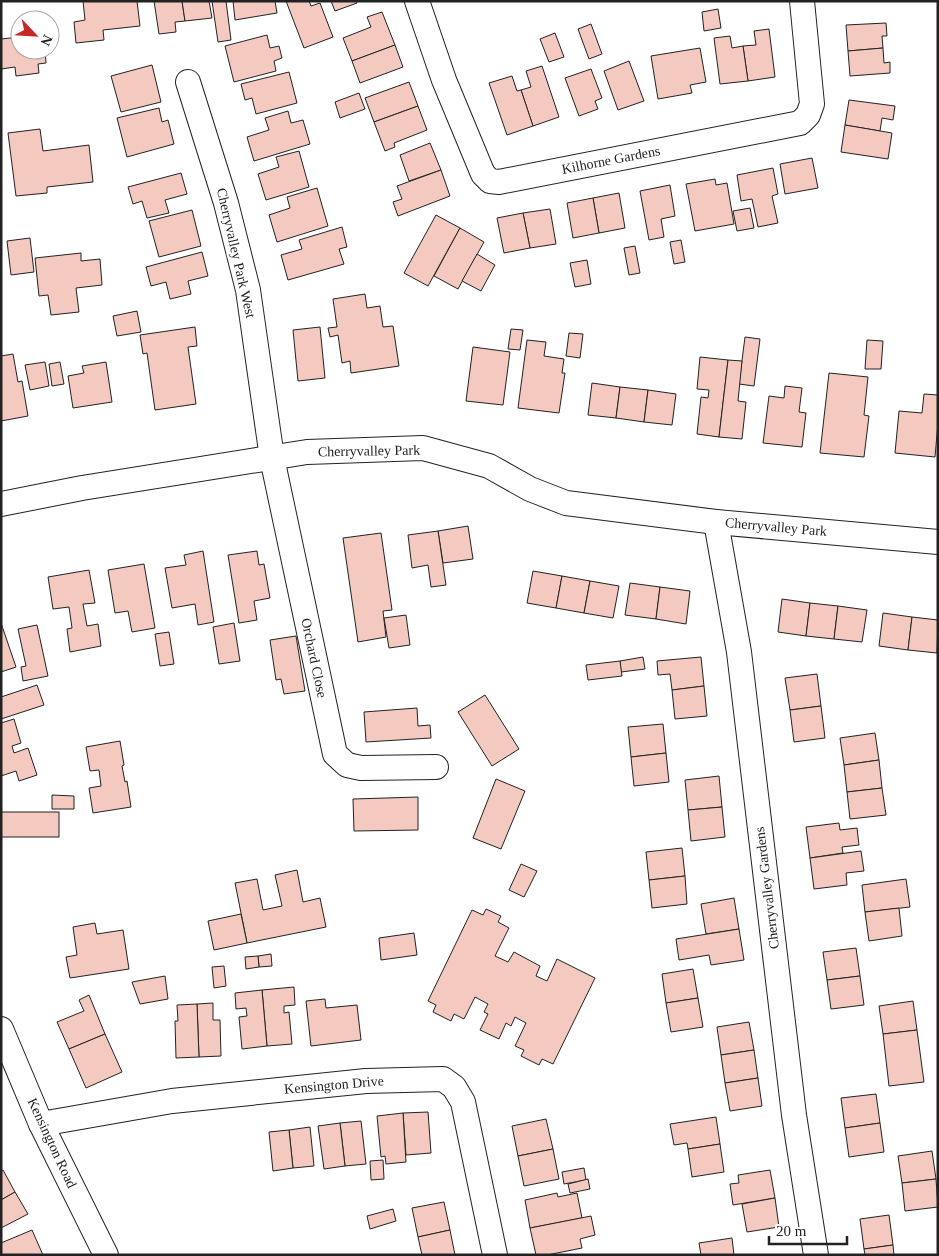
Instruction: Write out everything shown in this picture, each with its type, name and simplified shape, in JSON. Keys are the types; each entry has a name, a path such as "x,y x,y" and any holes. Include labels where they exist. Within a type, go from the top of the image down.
{"street":[{"name":"Kilhorne Gardens","path":"417,1 444,80 483,174 490,181 499,182 800,123 808,115 812,104 802,1"},
{"name":"Cherryvalley Park West","path":"188,82 226,203 248,290 272,458"},
{"name":"Cherryvalley Park","path":"1,504 82,488 306,452 422,448 489,466 530,489 566,503 716,522 938,542"},
{"name":"Orchard Close","path":"272,458 334,754 346,765 361,768 436,767"},
{"name":"Cherryvalley Gardens","path":"716,522 739,652 794,1115 816,1255"},
{"name":"Kensington Road","path":"1,1029 41,1124 106,1255"},
{"name":"Kensington Drive","path":"41,1124 172,1101 366,1081 442,1079 454,1087 463,1102 495,1255"}],"building":[{"path":"83,1 137,1 140,26 103,30 104,40 76,43 74,22 85,20"},
{"path":"154,1 182,1 185,21 175,22 176,32 159,34"},
{"path":"182,1 209,1 212,18 185,21"},
{"path":"212,1 226,1 231,40 218,42"},
{"path":"233,1 275,1 277,13 235,20"},
{"path":"286,1 309,1 311,6 320,3 333,37 304,48"},
{"path":"331,1 356,1 357,3 335,11"},
{"path":"718,9 721,28 704,31 702,12"},
{"path":"382,12 395,45 352,61 343,38 371,27 367,17"},
{"path":"886,23 887,36 882,36 883,48 848,51 846,25"},
{"path":"591,24 602,54 589,59 578,29"},
{"path":"769,29 775,77 748,81 743,46 756,45 754,31"},
{"path":"555,33 564,57 549,62 540,39"},
{"path":"267,35 270,48 279,46 282,58 274,61 276,71 234,82 225,46"},
{"path":"730,36 732,48 743,46 748,81 720,84 714,38"},
{"path":"10,38 10,60 46,60 46,63 38,64 39,73 16,76 15,67 1,69 1,39"},
{"path":"395,45 403,67 360,83 352,61"},
{"path":"700,48 706,82 690,85 692,93 658,99 651,56"},
{"path":"883,48 884,63 890,62 890,73 850,76 848,51"},
{"path":"629,61 644,101 618,110 604,71"},
{"path":"152,65 161,102 121,112 111,76"},
{"path":"542,66 559,117 533,126 521,90 531,87 526,71"},
{"path":"591,69 602,98 595,101 598,109 579,116 565,78"},
{"path":"289,72 297,103 256,114 252,98 245,100 241,84"},
{"path":"512,76 517,91 521,90 533,126 507,135 489,83"},
{"path":"409,82 418,106 374,122 365,98"},
{"path":"359,93 365,109 340,118 335,102"},
{"path":"849,100 895,106 893,120 882,118 880,131 845,125"},
{"path":"418,106 427,130 394,143 395,147 385,151 374,122"},
{"path":"159,108 162,122 168,120 174,144 127,157 117,118"},
{"path":"288,111 291,123 303,120 310,144 254,161 247,137 269,130 265,118"},
{"path":"845,125 892,133 888,159 841,152"},
{"path":"40,129 43,151 89,145 93,182 47,187 47,193 16,196 8,133"},
{"path":"430,143 441,170 409,181 400,155"},
{"path":"299,151 309,187 266,200 258,174 279,167 276,157"},
{"path":"812,158 818,188 785,194 780,164"},
{"path":"773,168 778,194 772,196 778,223 758,227 752,199 741,201 737,175"},
{"path":"441,170 450,196 398,216 393,202 402,199 397,186"},
{"path":"181,173 187,194 165,200 169,213 147,218 142,201 133,204 128,187"},
{"path":"715,179 716,185 727,183 734,224 695,231 686,184"},
{"path":"670,185 675,216 661,219 664,237 649,240 640,191"},
{"path":"317,188 328,226 277,242 269,215 290,208 287,197"},
{"path":"619,193 625,228 599,233 593,198"},
{"path":"593,198 599,233 573,238 567,203"},
{"path":"750,208 754,228 737,231 733,211"},
{"path":"550,209 556,244 530,248 523,213"},
{"path":"192,210 201,246 159,257 149,221"},
{"path":"523,213 530,248 504,253 497,218"},
{"path":"436,215 460,228 428,286 404,273"},
{"path":"342,227 347,247 339,249 344,264 288,280 281,255 302,249 299,240"},
{"path":"460,228 484,242 458,289 434,276"},
{"path":"30,238 34,272 11,275 7,241"},
{"path":"681,240 685,262 674,264 670,242"},
{"path":"635,246 640,273 629,275 624,248"},
{"path":"202,252 208,276 188,281 191,294 170,299 166,282 151,286 146,267"},
{"path":"81,253 81,261 100,259 102,285 76,288 79,312 51,315 48,295 39,296 35,258"},
{"path":"477,254 495,265 481,291 462,281"},
{"path":"587,260 591,284 575,287 570,263"},
{"path":"365,294 367,308 380,306 383,327 393,326 399,366 351,373 350,361 342,363 338,335 330,337 328,328 337,327 333,299"},
{"path":"137,311 141,332 117,336 113,316"},
{"path":"195,327 197,346 188,347 196,404 155,410 147,353 143,354 140,335"},
{"path":"320,327 325,378 298,381 293,330"},
{"path":"511,329 523,330 520,350 508,349"},
{"path":"569,333 583,334 580,358 566,356"},
{"path":"745,337 760,339 754,386 739,384"},
{"path":"527,340 546,342 544,356 564,359 562,373 565,373 559,413 518,408"},
{"path":"867,340 883,341 881,369 865,369"},
{"path":"473,347 510,352 503,405 466,401"},
{"path":"13,354 18,382 22,381 28,416 1,421 1,356"},
{"path":"700,357 728,360 719,437 697,434 701,397 708,398 709,390 697,389"},
{"path":"728,360 742,361 738,401 746,402 742,439 719,437"},
{"path":"45,362 49,386 30,390 25,365"},
{"path":"60,362 64,384 52,386 49,364"},
{"path":"106,362 112,402 73,408 68,376 84,373 82,366"},
{"path":"829,373 868,377 864,415 869,416 864,457 820,453"},
{"path":"592,383 620,387 616,418 588,415"},
{"path":"785,386 802,388 799,412 806,413 802,447 763,443 769,396 784,398"},
{"path":"620,387 648,390 644,422 616,418"},
{"path":"648,390 676,394 672,425 644,422"},
{"path":"924,394 938,395 935,457 895,453 899,411 922,413"},
{"path":"468,526 473,559 443,563 438,531"},
{"path":"438,531 446,585 431,587 428,565 412,568 408,535"},
{"path":"381,533 392,610 383,611 386,637 358,642 343,538"},
{"path":"203,551 214,622 198,625 195,604 172,608 165,568 186,565 184,555"},
{"path":"257,551 259,565 264,564 270,598 254,601 257,620 239,623 228,555"},
{"path":"144,564 155,628 132,632 128,611 115,613 108,570"},
{"path":"89,570 95,603 83,604 87,626 98,624 101,646 70,652 67,629 72,628 69,607 53,609 48,577"},
{"path":"533,571 562,576 556,608 527,603"},
{"path":"562,576 590,581 584,613 556,608"},
{"path":"590,581 619,586 613,618 584,613"},
{"path":"630,583 660,587 656,619 625,615"},
{"path":"660,587 690,591 686,624 656,619"},
{"path":"782,599 810,603 806,636 778,632"},
{"path":"810,603 838,606 834,639 806,636"},
{"path":"838,606 867,610 862,642 834,639"},
{"path":"883,613 912,617 908,650 879,646"},
{"path":"406,615 410,645 389,648 384,618"},
{"path":"912,617 938,620 937,653 908,650"},
{"path":"1,623 16,667 1,672"},
{"path":"234,623 240,661 219,664 213,627"},
{"path":"37,625 48,676 23,681 21,667 26,666 18,629"},
{"path":"169,632 174,664 160,666 155,634"},
{"path":"296,636 305,691 284,694 281,679 276,680 270,640"},
{"path":"643,657 645,669 621,672 620,661"},
{"path":"701,657 704,686 672,690 670,674 658,675 657,661"},
{"path":"620,661 622,676 588,680 586,665"},
{"path":"817,674 821,706 790,710 785,678"},
{"path":"37,685 44,705 1,719 1,697"},
{"path":"704,686 707,716 675,719 672,690"},
{"path":"485,695 519,749 492,766 458,712"},
{"path":"821,706 825,738 794,742 790,710"},
{"path":"417,708 418,726 430,725 431,738 366,742 364,712"},
{"path":"14,719 21,743 12,746 14,753 28,748 37,775 19,781 16,771 1,776 1,723"},
{"path":"663,724 666,753 631,757 628,727"},
{"path":"875,733 879,760 844,765 840,738"},
{"path":"120,741 124,765 122,766 125,782 127,781 131,807 93,813 89,788 101,786 99,770 90,771 86,747"},
{"path":"666,753 669,782 634,786 631,757"},
{"path":"879,760 882,788 847,792 844,765"},
{"path":"719,776 722,807 688,810 685,780"},
{"path":"496,779 525,791 501,849 473,838"},
{"path":"882,788 886,815 850,819 847,792"},
{"path":"52,795 74,796 74,809 52,809"},
{"path":"418,797 418,830 354,831 353,799"},
{"path":"722,807 725,837 691,841 688,810"},
{"path":"1,812 59,812 59,837 1,837"},
{"path":"839,823 840,830 857,828 859,845 842,847 843,853 810,858 806,827"},
{"path":"682,848 685,876 649,880 646,852"},
{"path":"861,851 864,871 846,873 847,885 814,889 810,858"},
{"path":"521,864 537,871 524,897 509,890"},
{"path":"297,870 303,902 320,898 326,927 247,943 235,883 257,879 263,910 282,906 275,875"},
{"path":"685,876 687,904 652,908 649,880"},
{"path":"906,879 910,907 865,912 862,885"},
{"path":"734,898 739,929 706,934 701,904"},
{"path":"899,908 902,936 869,941 865,912"},
{"path":"486,909 501,916 498,922 509,928 495,956 508,962 514,952 540,966 536,976 547,981 557,959 595,978 553,1064 542,1059 539,1065 521,1056 524,1050 515,1046 526,1023 515,1017 511,1026 506,1023 499,1039 480,1030 488,1014 484,1012 488,1004 475,997 464,1019 454,1014 451,1021 433,1012 436,1005 428,1001 472,910 483,915"},
{"path":"241,914 247,943 214,950 208,921"},
{"path":"95,923 97,934 123,930 129,969 70,978 66,957 77,955 73,927"},
{"path":"739,929 744,960 711,965 709,955 679,960 676,939"},
{"path":"414,933 417,955 381,960 379,938"},
{"path":"856,948 860,976 827,980 823,952"},
{"path":"271,954 272,966 259,967 258,956"},
{"path":"258,956 259,967 246,969 245,957"},
{"path":"224,966 226,986 214,988 212,967"},
{"path":"693,969 698,998 666,1003 662,974"},
{"path":"165,976 168,999 140,1004 132,982"},
{"path":"860,976 864,1005 831,1009 827,980"},
{"path":"294,987 295,1005 284,1006 284,1013 289,1012 292,1044 267,1046 262,990"},
{"path":"262,990 267,1046 242,1049 239,1017 247,1016 246,1008 236,1009 235,993"},
{"path":"89,995 105,1034 69,1049 57,1022 84,1011 79,1000"},
{"path":"698,998 703,1027 671,1032 666,1003"},
{"path":"325,999 326,1008 357,1005 361,1040 311,1046 306,1001"},
{"path":"913,1001 917,1030 883,1034 879,1006"},
{"path":"213,1003 213,1020 220,1020 221,1056 199,1057 197,1004"},
{"path":"197,1004 199,1057 176,1058 175,1021 178,1021 177,1005"},
{"path":"749,1022 754,1050 721,1055 717,1027"},
{"path":"917,1030 924,1082 889,1086 883,1034"},
{"path":"105,1034 122,1072 86,1088 69,1049"},
{"path":"754,1050 758,1078 725,1083 721,1055"},
{"path":"758,1078 762,1106 730,1111 725,1083"},
{"path":"876,1094 880,1123 845,1128 841,1098"},
{"path":"428,1112 431,1153 406,1155 403,1113"},
{"path":"403,1113 406,1162 386,1164 385,1156 381,1157 377,1116"},
{"path":"716,1117 720,1144 688,1149 687,1143 674,1145 670,1124"},
{"path":"546,1119 553,1149 518,1156 512,1126"},
{"path":"361,1121 366,1164 345,1166 340,1123"},
{"path":"340,1123 345,1166 324,1169 318,1126"},
{"path":"880,1123 884,1152 849,1157 845,1128"},
{"path":"310,1127 314,1166 293,1168 289,1130"},
{"path":"289,1130 293,1168 273,1171 269,1132"},
{"path":"720,1144 724,1172 692,1177 688,1149"},
{"path":"553,1149 559,1179 524,1186 518,1156"},
{"path":"932,1151 936,1179 902,1183 898,1156"},
{"path":"383,1160 384,1179 371,1180 370,1161"},
{"path":"584,1168 586,1180 564,1184 562,1172"},
{"path":"3,1170 15,1192 1,1200 1,1171"},
{"path":"770,1170 775,1198 733,1205 730,1184 739,1183 738,1175"},
{"path":"588,1179 590,1189 570,1193 568,1184"},
{"path":"936,1179 938,1207 905,1211 902,1183"},
{"path":"15,1192 28,1214 1,1228 1,1200"},
{"path":"557,1193 558,1197 577,1193 582,1218 530,1228 525,1200"},
{"path":"775,1198 779,1227 747,1232 742,1204"},
{"path":"444,1202 450,1230 418,1237 412,1208"},
{"path":"393,1209 396,1221 370,1229 367,1216"},
{"path":"889,1215 893,1245 864,1249 860,1219"},
{"path":"591,1216 595,1235 580,1239 582,1248 547,1255 536,1255 530,1228"},
{"path":"32,1230 43,1255 1,1255 1,1243"},
{"path":"450,1230 455,1255 422,1255 418,1237"},
{"path":"732,1238 734,1255 701,1255 699,1243"},
{"path":"893,1245 894,1255 865,1255 864,1249"}]}
